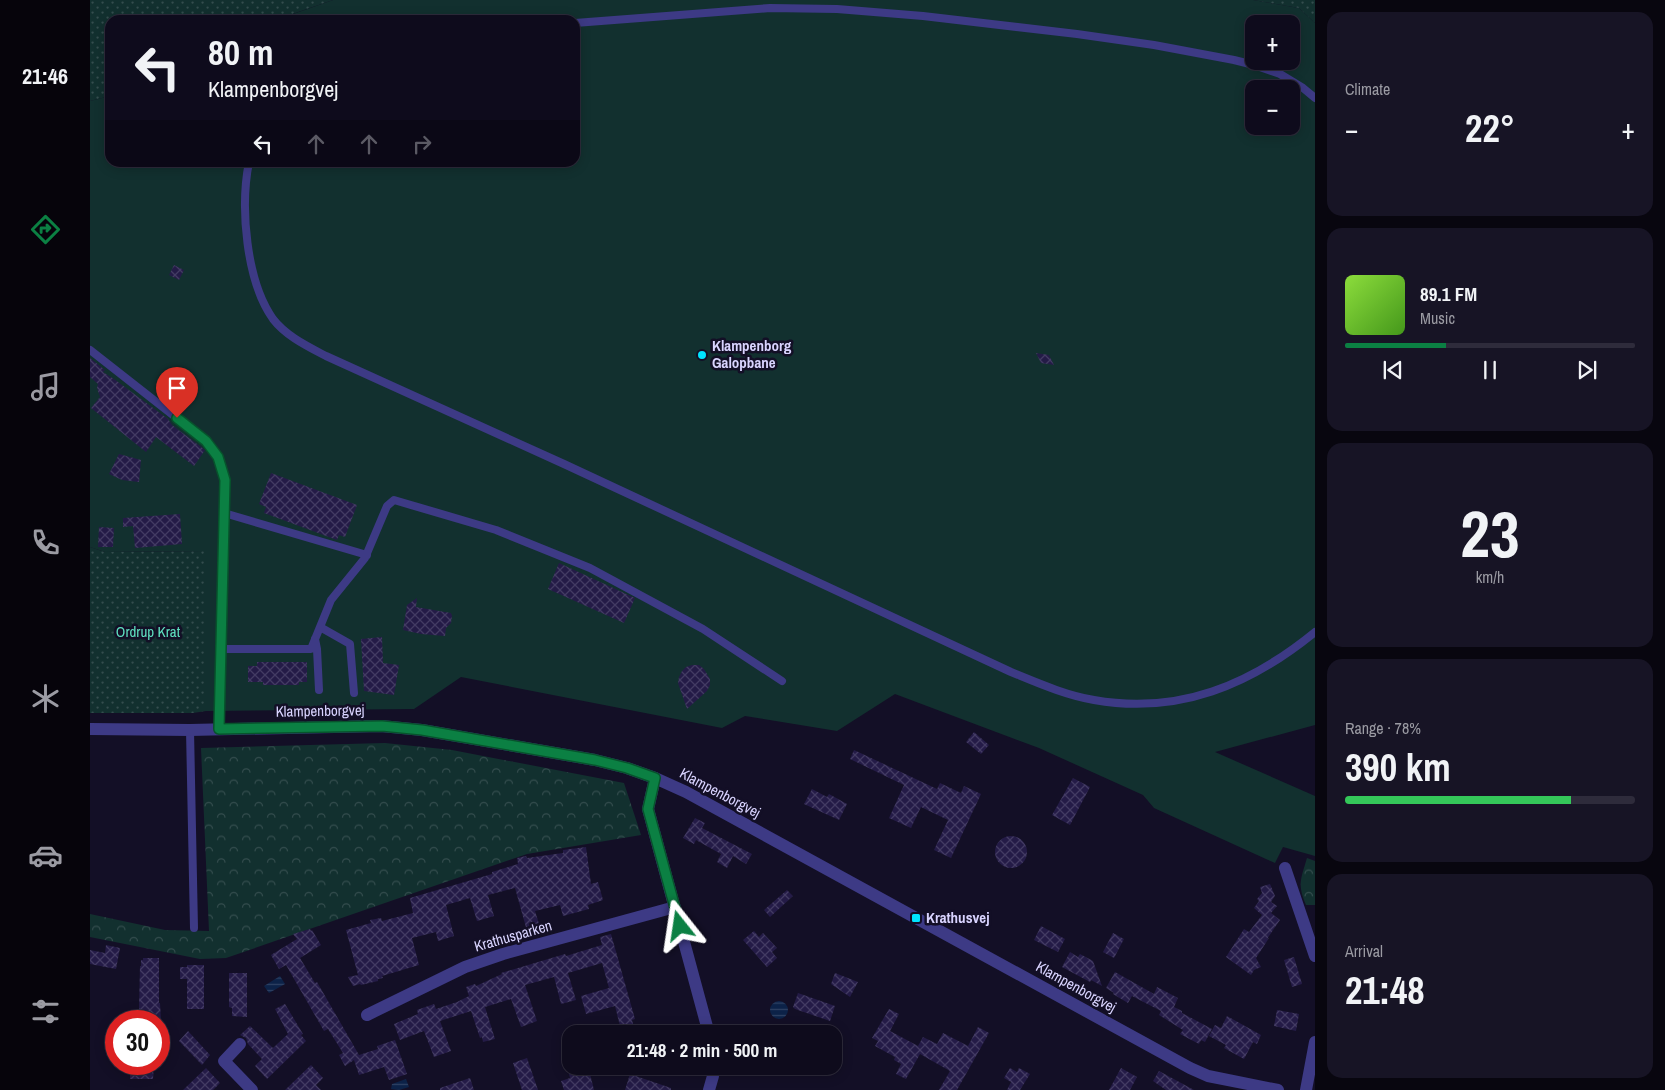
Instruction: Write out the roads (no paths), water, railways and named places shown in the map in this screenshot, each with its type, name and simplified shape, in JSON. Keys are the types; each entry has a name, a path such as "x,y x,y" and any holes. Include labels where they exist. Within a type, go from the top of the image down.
{"street":[{"name":"Klampenborgvej","path":"90,729 190,730 382,726 422,730 595,760 627,768 686,792 1190,1068 1232,1086 1278,1090"},
{"path":"655,778 648,809 707,1025"},
{"path":"1285,868 1315,956"},
{"name":"Krathusparken","path":"368,1015 465,967 503,954 675,907"},
{"path":"1306,1090 1315,1042"},
{"path":"240,1044 224,1061 252,1090"},
{"path":"709,1090 713,1075"}],"lane":[{"path":"580,23 770,8 837,9 923,16 1154,45 1240,62 1280,74 1315,98"},
{"path":"248,167 245,190 245,221 252,265 268,310 281,328 292,337 326,356 564,464 1011,672 1062,692 1092,700 1127,704 1170,701 1215,692 1258,672 1282,658 1315,632"},
{"path":"90,350 206,441 218,457 225,480 219,729"},
{"path":"221,649 311,648 331,600 367,555 387,506 394,500 496,530 590,568 703,629 782,681"},
{"path":"224,513 367,555"},
{"path":"320,627 350,644 354,693"},
{"path":"315,640 319,690"},
{"path":"190,730 194,928"}],"water":[{"path":"280,976 285,984 269,993 264,986"},
{"path":"779,1001 785,1004 788,1010 785,1016 779,1019 773,1016 770,1010 773,1004"},
{"path":"406,1079 409,1087 399,1090 391,1089 392,1084"}],"place":[{"name":"Klampenborg Galopbane","path":"702,355"},
{"name":"Krathusvej","path":"916,918"}],"park label":[{"name":"Ordrup Krat","path":"148,632"}]}
